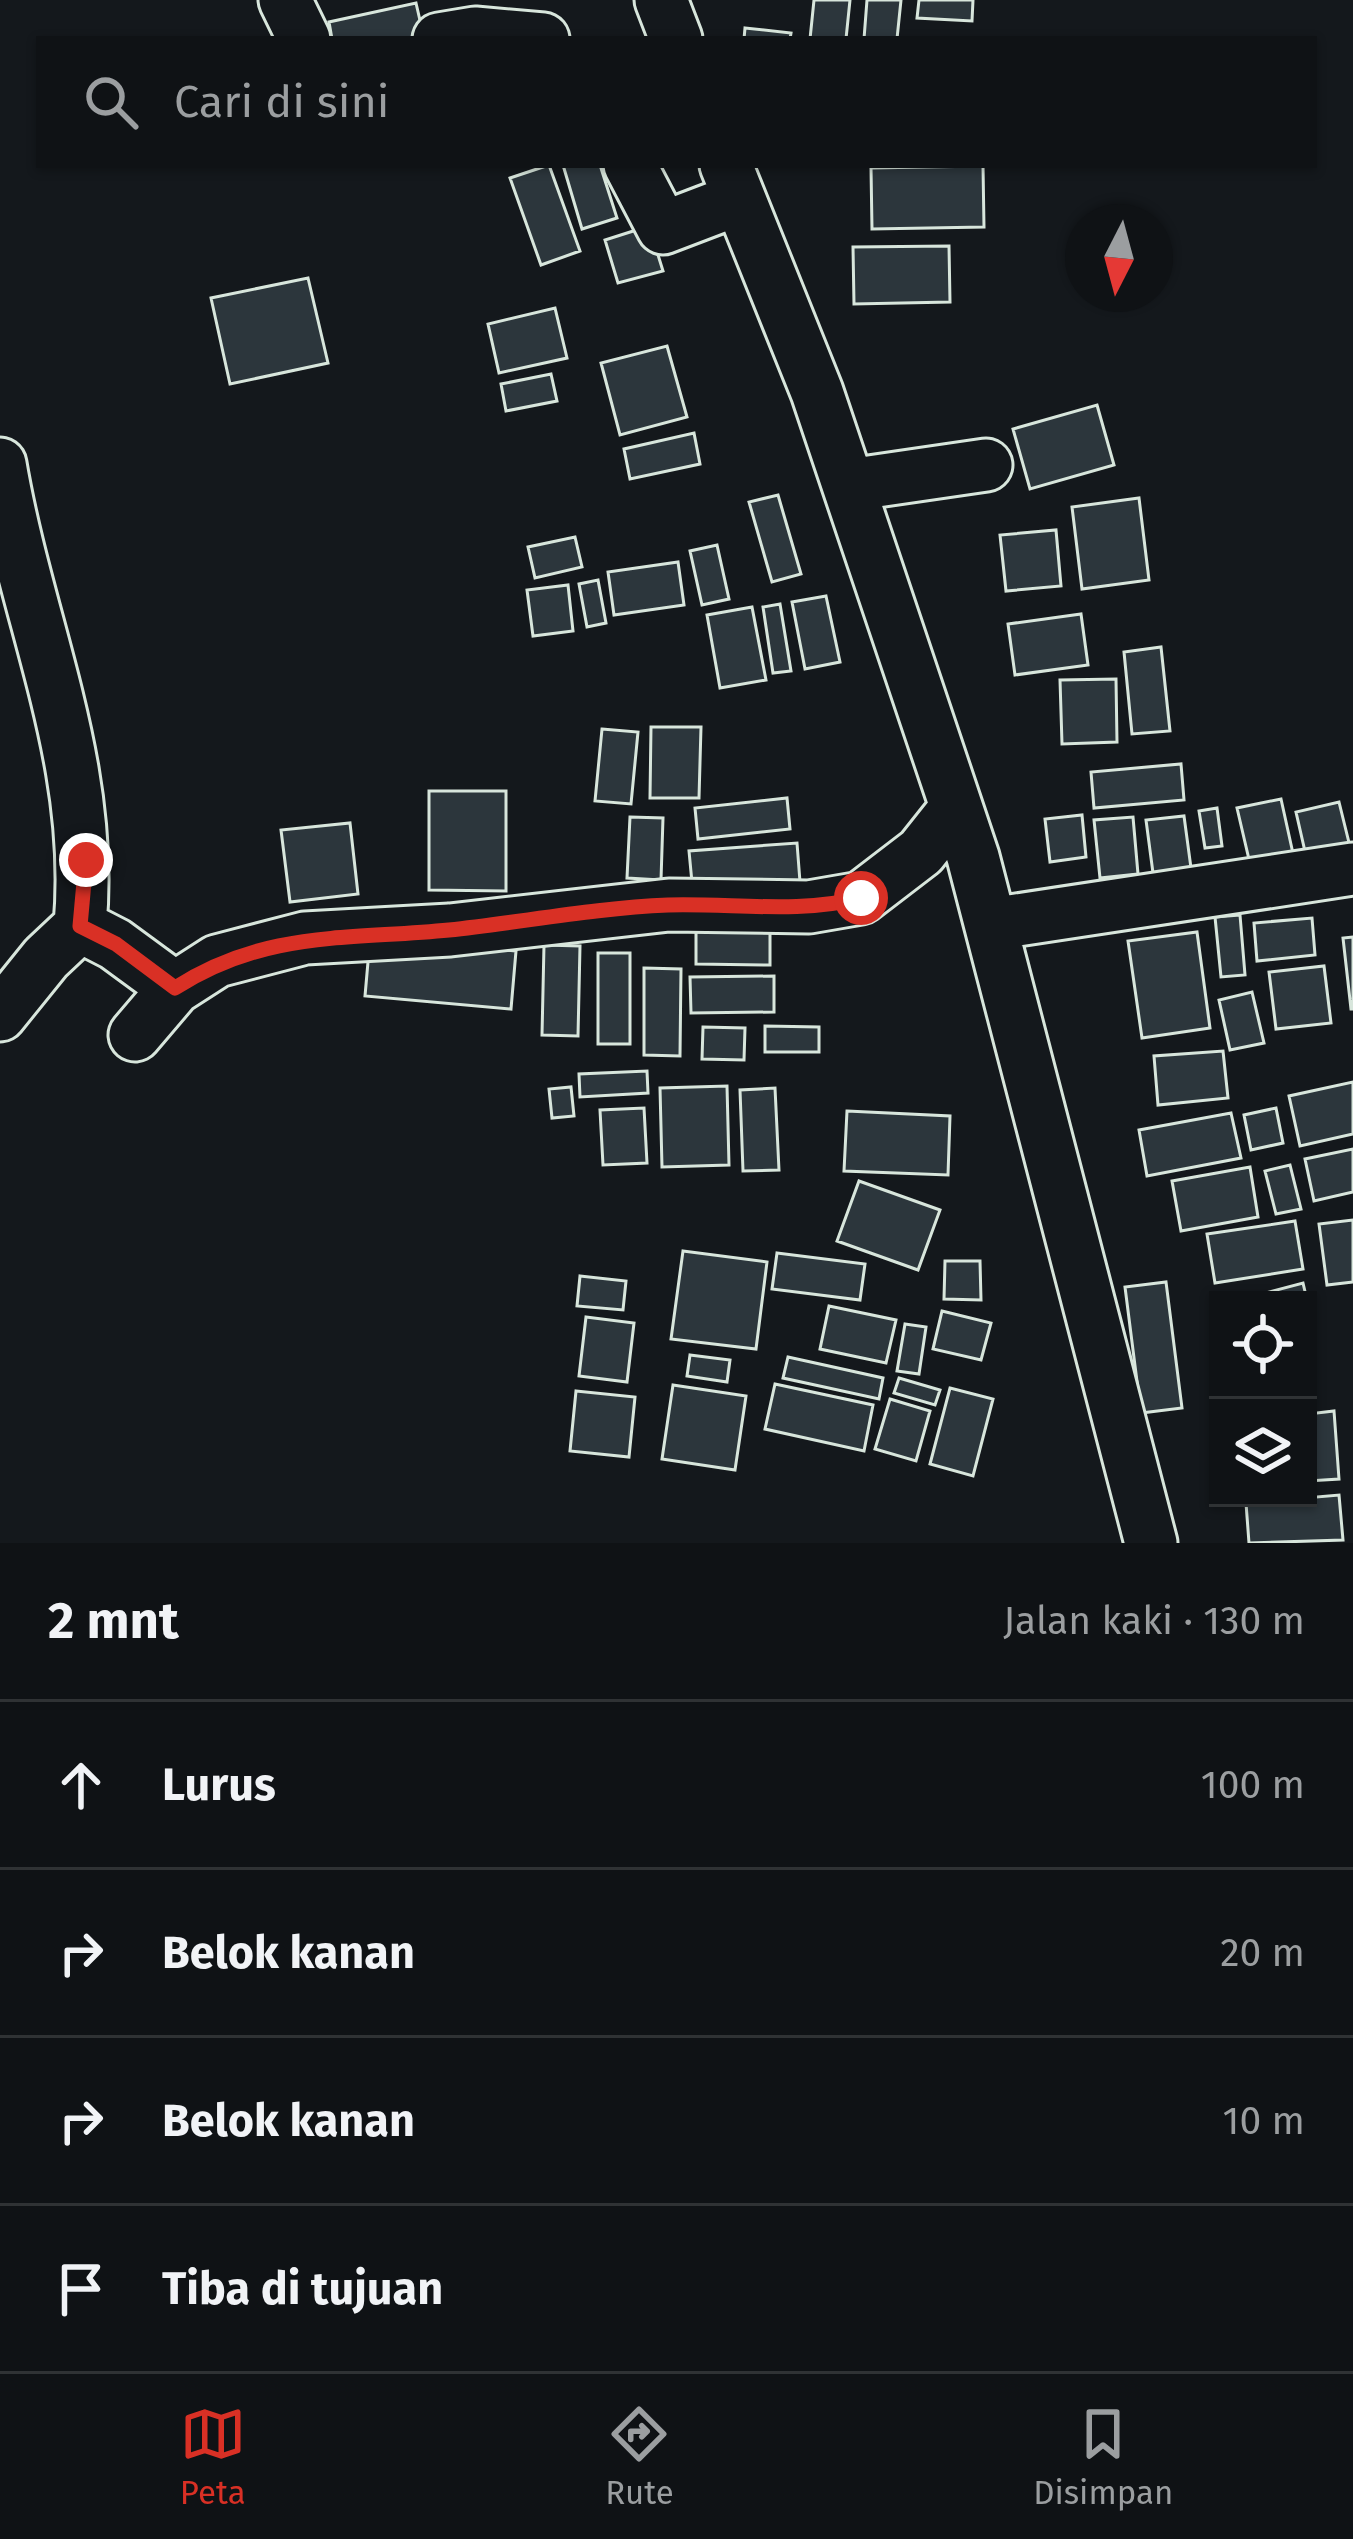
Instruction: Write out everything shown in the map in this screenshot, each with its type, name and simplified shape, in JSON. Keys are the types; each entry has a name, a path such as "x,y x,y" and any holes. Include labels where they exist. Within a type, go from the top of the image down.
{"street":[{"path":"285,0 303,36"},
{"path":"661,0 675,36"},
{"path":"458,36 510,36"},
{"path":"632,168 663,228 730,190 849,485 991,924 1151,1543"},
{"path":"0,464 74,760 86,860 80,926 46,958 0,1015"},
{"path":"849,485 986,465"},
{"path":"135,1035 175,988 217,961 305,938 450,930 669,905 808,907 861,898 922,852 956,808"},
{"path":"991,924 1353,869"},
{"path":"80,926 116,944 175,988"}],"building":[{"path":"814,0 850,0 846,36 810,36"},
{"path":"867,0 901,0 897,36 864,36"},
{"path":"919,0 973,0 972,21 917,18"},
{"path":"416,3 424,36 331,36 329,22"},
{"path":"745,28 791,33 790,36 744,36"},
{"path":"550,168 580,251 541,265 510,178"},
{"path":"564,168 601,168 617,218 582,229"},
{"path":"871,168 983,168 984,227 872,229"},
{"path":"649,226 663,271 618,283 605,240"},
{"path":"949,246 950,302 854,304 853,247"},
{"path":"308,278 328,363 230,384 211,298"},
{"path":"555,308 567,358 499,373 488,324"},
{"path":"667,346 687,417 620,435 601,363"},
{"path":"551,374 557,401 506,411 501,384"},
{"path":"1097,405 1114,465 1030,489 1013,429"},
{"path":"694,433 700,464 630,479 624,449"},
{"path":"778,495 801,574 772,582 749,502"},
{"path":"1139,498 1149,580 1082,589 1072,507"},
{"path":"1056,530 1061,586 1006,591 1000,535"},
{"path":"575,537 582,567 535,578 528,547"},
{"path":"717,545 729,599 702,605 690,551"},
{"path":"678,562 684,605 614,615 608,572"},
{"path":"598,580 606,623 587,627 579,584"},
{"path":"568,585 573,631 533,636 527,590"},
{"path":"826,596 840,662 805,669 792,602"},
{"path":"780,604 791,671 773,673 763,607"},
{"path":"752,607 766,680 720,688 707,615"},
{"path":"1081,614 1088,665 1015,675 1008,624"},
{"path":"1161,647 1170,731 1132,734 1124,652"},
{"path":"1116,679 1117,742 1062,744 1060,680"},
{"path":"651,727 701,727 699,798 650,798"},
{"path":"602,729 638,732 631,804 595,801"},
{"path":"1181,764 1184,800 1094,808 1091,772"},
{"path":"429,791 506,791 506,891 429,890"},
{"path":"787,798 790,829 698,839 695,808"},
{"path":"1281,799 1294,858 1251,868 1237,808"},
{"path":"1339,802 1353,859 1309,869 1296,812"},
{"path":"1217,808 1222,846 1205,848 1199,811"},
{"path":"1082,815 1086,857 1050,862 1045,819"},
{"path":"1184,816 1191,868 1153,873 1146,820"},
{"path":"630,817 663,818 661,880 627,878"},
{"path":"1133,817 1138,874 1100,878 1094,820"},
{"path":"350,823 358,894 290,902 281,830"},
{"path":"797,843 801,895 694,904 689,851"},
{"path":"1240,915 1245,975 1221,977 1215,917"},
{"path":"1312,918 1315,955 1257,961 1254,923"},
{"path":"696,919 770,920 770,965 696,964"},
{"path":"1197,932 1210,1028 1142,1038 1128,941"},
{"path":"1353,937 1353,1009 1351,1009 1343,938"},
{"path":"370,939 516,951 511,1009 365,996"},
{"path":"544,945 580,946 578,1036 542,1035"},
{"path":"598,953 630,953 630,1044 598,1044"},
{"path":"1324,966 1331,1023 1276,1029 1269,972"},
{"path":"644,968 681,969 680,1056 644,1055"},
{"path":"774,976 774,1012 691,1013 690,977"},
{"path":"1252,992 1264,1043 1230,1050 1219,1000"},
{"path":"765,1026 819,1027 819,1052 765,1052"},
{"path":"703,1027 745,1028 744,1060 702,1059"},
{"path":"1223,1051 1228,1098 1158,1105 1154,1056"},
{"path":"647,1071 648,1093 580,1097 579,1074"},
{"path":"1353,1082 1353,1134 1300,1146 1289,1096"},
{"path":"727,1086 729,1165 662,1167 660,1088"},
{"path":"571,1087 574,1116 552,1118 549,1089"},
{"path":"775,1088 779,1170 743,1171 740,1090"},
{"path":"644,1108 647,1163 603,1165 600,1110"},
{"path":"1276,1108 1283,1143 1251,1150 1244,1115"},
{"path":"847,1111 950,1116 948,1175 844,1171"},
{"path":"1231,1113 1241,1158 1147,1176 1139,1130"},
{"path":"1353,1149 1353,1192 1314,1201 1305,1159"},
{"path":"1290,1165 1301,1209 1276,1214 1265,1171"},
{"path":"1250,1167 1258,1217 1181,1231 1172,1181"},
{"path":"859,1181 940,1210 918,1270 837,1241"},
{"path":"1353,1220 1353,1282 1327,1285 1319,1224"},
{"path":"1295,1221 1303,1269 1215,1283 1207,1234"},
{"path":"683,1251 767,1262 756,1349 671,1339"},
{"path":"777,1253 865,1264 860,1300 772,1289"},
{"path":"945,1261 980,1261 981,1300 944,1299"},
{"path":"580,1276 626,1281 623,1310 577,1306"},
{"path":"1166,1282 1182,1408 1141,1413 1125,1287"},
{"path":"1303,1283 1305,1291 1273,1291"},
{"path":"829,1306 896,1320 886,1363 820,1349"},
{"path":"942,1311 991,1323 981,1360 933,1349"},
{"path":"586,1317 634,1323 627,1382 579,1376"},
{"path":"905,1324 926,1327 919,1374 897,1371"},
{"path":"690,1355 730,1360 727,1382 687,1376"},
{"path":"788,1357 883,1378 879,1399 783,1378"},
{"path":"899,1378 940,1390 935,1405 894,1393"},
{"path":"775,1384 873,1405 864,1451 765,1429"},
{"path":"673,1385 746,1396 735,1470 662,1459"},
{"path":"950,1388 993,1399 973,1476 930,1464"},
{"path":"576,1391 635,1397 629,1457 570,1451"},
{"path":"890,1399 930,1411 916,1461 875,1449"},
{"path":"1334,1411 1339,1479 1317,1480 1317,1413"},
{"path":"1339,1495 1343,1540 1249,1543 1246,1507 1317,1507 1317,1497"}],"route":[{"path":"86,860 80,926 116,944 175,988 217,961 305,938 450,930 669,905 808,907 861,898"}]}
